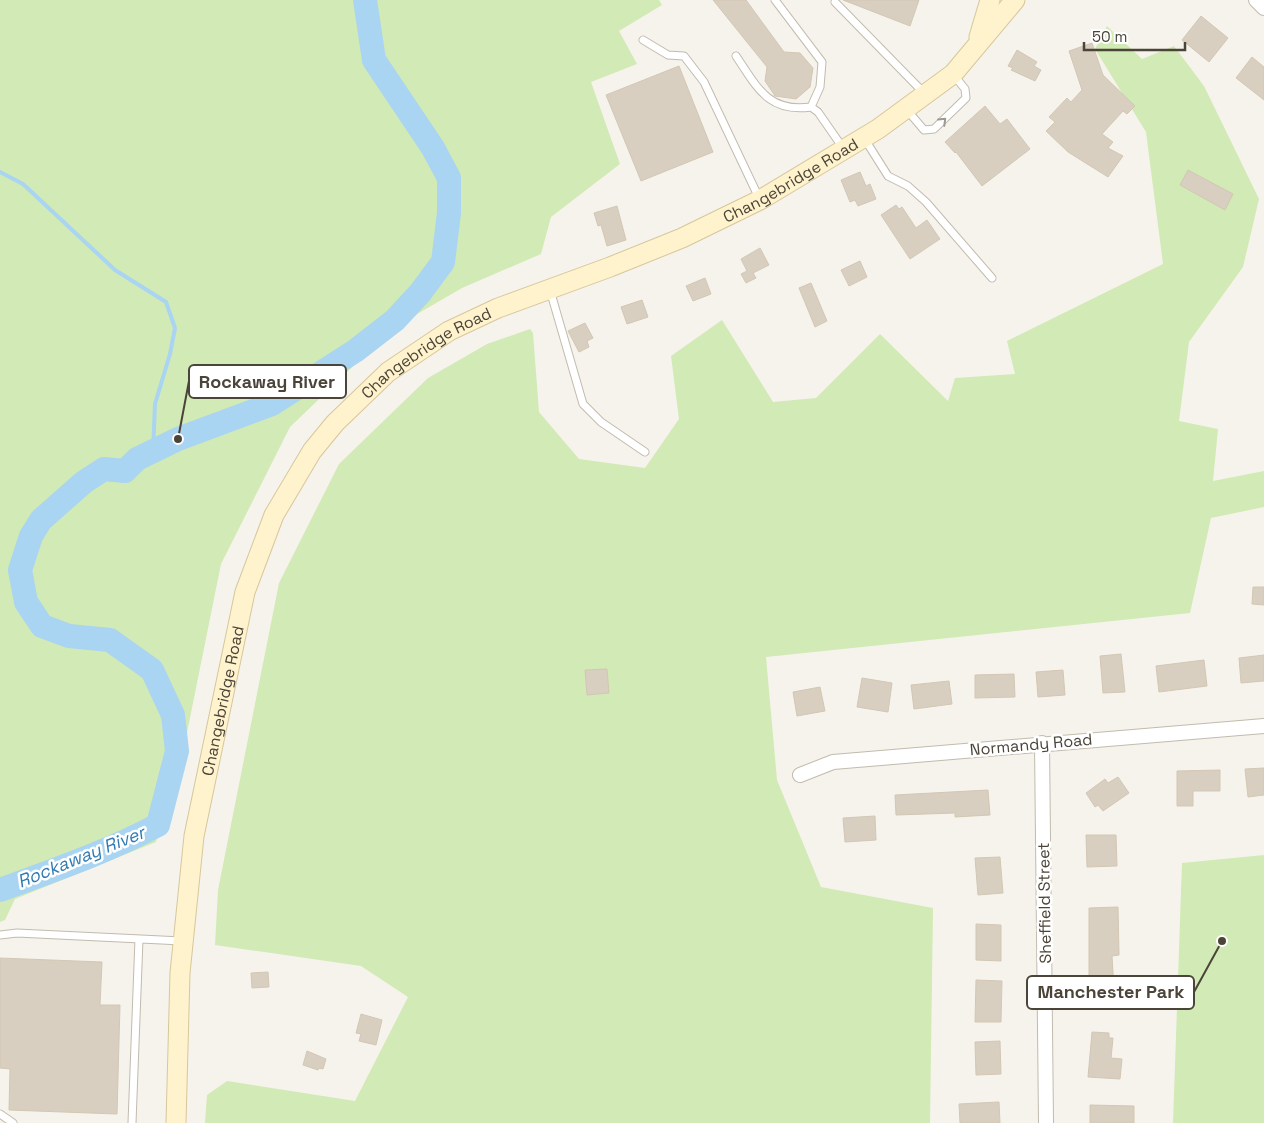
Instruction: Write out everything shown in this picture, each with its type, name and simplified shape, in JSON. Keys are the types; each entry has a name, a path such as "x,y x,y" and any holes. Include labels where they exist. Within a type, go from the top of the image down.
{"main road":[{"path":"977,44 990,0"},
{"name":"Changebridge Road","path":"176,1123 182,941 194,836 236,628 260,549 293,479 335,423 388,372 449,331 490,311 682,238 760,200 864,138 906,110 953,74 1016,0"}],"street":[{"path":"1256,0 1264,8"},
{"name":"Normandy Road","path":"800,775 833,762 1042,743 1264,726"},
{"name":"Sheffield Street","path":"1042,743 1046,1123"}],"lane":[{"path":"775,0 822,62 820,88 811,107"},
{"path":"835,2 926,95"},
{"path":"643,40 668,55 684,56 704,82 760,200"},
{"path":"736,56 761,92 772,102 801,108 811,107 818,112 845,150"},
{"path":"906,110 924,130 934,129 966,98 965,89 953,74"},
{"path":"864,138 888,176 908,186 926,202 992,278"},
{"path":"550,289 584,404 601,422 645,452"},
{"path":"0,935 17,933 182,941"},
{"path":"132,1123 139,939"},
{"path":"0,1114 13,1123"}],"green space":[{"path":"0,0 659,0 662,5 619,31 637,64 591,82 620,164 551,217 541,254 462,288 393,328 290,427 221,564 167,832 162,821 156,842 15,899 5,920 0,922"},
{"path":"1107,26 1142,59 1174,46 1204,86 1259,199 1243,267 1189,342 1179,421 1218,429 1213,481 1264,471 1264,507 1211,518 1190,613 766,657 777,780 821,887 933,908 930,1123 205,1123 207,1095 227,1081 355,1101 408,997 361,966 215,945 218,890 279,583 339,464 428,378 487,344 530,329 533,333 539,412 579,459 645,468 679,419 671,356 722,320 773,402 816,398 880,334 948,401 955,378 1015,374 1007,341 1163,264 1146,132 1095,49"},
{"path":"1264,855 1264,1123 1173,1123 1182,863"}],"building":[{"path":"713,0 746,0 784,52 800,53 813,68 810,87 796,99 775,96 765,81 767,67"},
{"path":"843,0 919,0 910,26"},
{"path":"1201,16 1228,38 1209,62 1182,40"},
{"path":"1092,43 1103,75 1135,106 1127,114 1123,111 1102,134 1113,142 1108,148 1123,156 1108,177 1068,152 1046,131 1055,122 1049,117 1067,98 1071,102 1082,90 1069,51"},
{"path":"1017,50 1037,62 1034,66 1041,70 1035,81 1011,70 1013,68 1008,66"},
{"path":"1252,57 1264,67 1264,100 1236,78"},
{"path":"679,66 713,152 641,181 606,95"},
{"path":"985,106 1000,124 1007,119 1030,149 982,186 956,152 945,142"},
{"path":"1188,170 1233,194 1225,210 1180,185"},
{"path":"860,172 866,186 870,184 876,199 858,206 855,200 850,202 841,180"},
{"path":"896,205 899,209 902,207 916,228 927,220 940,239 910,259 881,215"},
{"path":"617,206 626,240 607,246 601,225 598,226 594,213"},
{"path":"760,248 769,265 753,273 756,278 746,283 741,274 747,271 741,259"},
{"path":"860,261 867,277 849,286 841,270"},
{"path":"705,278 711,294 693,301 686,286"},
{"path":"811,283 827,321 815,327 799,288"},
{"path":"642,300 648,317 627,324 621,307"},
{"path":"585,323 593,338 587,341 589,347 579,352 568,331"},
{"path":"1253,587 1264,587 1264,605 1252,604"},
{"path":"1121,654 1125,692 1103,693 1100,656"},
{"path":"1264,655 1264,681 1241,683 1239,658"},
{"path":"1204,660 1207,686 1159,692 1156,666"},
{"path":"607,669 609,693 587,695 585,670"},
{"path":"1063,670 1065,695 1038,697 1036,672"},
{"path":"1014,674 1015,697 975,698 975,675"},
{"path":"862,678 892,683 888,712 857,707"},
{"path":"949,681 952,704 914,709 911,685"},
{"path":"820,687 825,711 797,716 793,692"},
{"path":"1264,768 1264,795 1248,797 1245,769"},
{"path":"1220,770 1220,791 1193,791 1193,806 1177,806 1177,771"},
{"path":"1118,777 1129,793 1103,811 1098,805 1095,807 1086,793 1105,779 1108,783"},
{"path":"988,790 990,815 955,817 955,813 896,815 895,795"},
{"path":"875,816 876,840 845,842 843,818"},
{"path":"1086,835 1116,835 1117,866 1087,867"},
{"path":"1000,857 1003,893 978,895 975,858"},
{"path":"1118,907 1119,955 1112,956 1115,1006 1089,1007 1089,908"},
{"path":"976,924 1001,925 1001,961 976,960"},
{"path":"0,958 102,962 100,1005 120,1005 117,1114 9,1110 10,1069 0,1068"},
{"path":"268,972 269,987 252,988 251,973"},
{"path":"976,980 1002,981 1001,1022 975,1022"},
{"path":"361,1014 382,1020 376,1045 359,1041 361,1034 356,1033"},
{"path":"1092,1032 1109,1033 1109,1038 1113,1038 1111,1058 1122,1059 1120,1079 1088,1077"},
{"path":"1000,1041 1001,1074 976,1075 975,1042"},
{"path":"307,1051 326,1059 323,1069 319,1068 318,1070 303,1065"},
{"path":"999,1102 1000,1123 960,1123 959,1104"},
{"path":"1090,1105 1134,1106 1134,1123 1090,1123"}],"waterway":[{"name":"Rockaway River","path":"0,890 100,852 158,825 177,751 173,715 152,670 110,640 69,636 42,626 26,602 20,570 31,536 41,520 84,482 104,469 125,471 137,459 178,439 272,404 355,351 395,320 420,293 443,262 449,213 449,178 433,148 374,60 365,0"},
{"path":"0,172 23,184 115,270 166,302 175,328 170,354 155,404 153,452"}],"place":[{"name":"Rockaway River","path":"178,439"},
{"name":"Manchester Park","path":"1222,941"}]}
